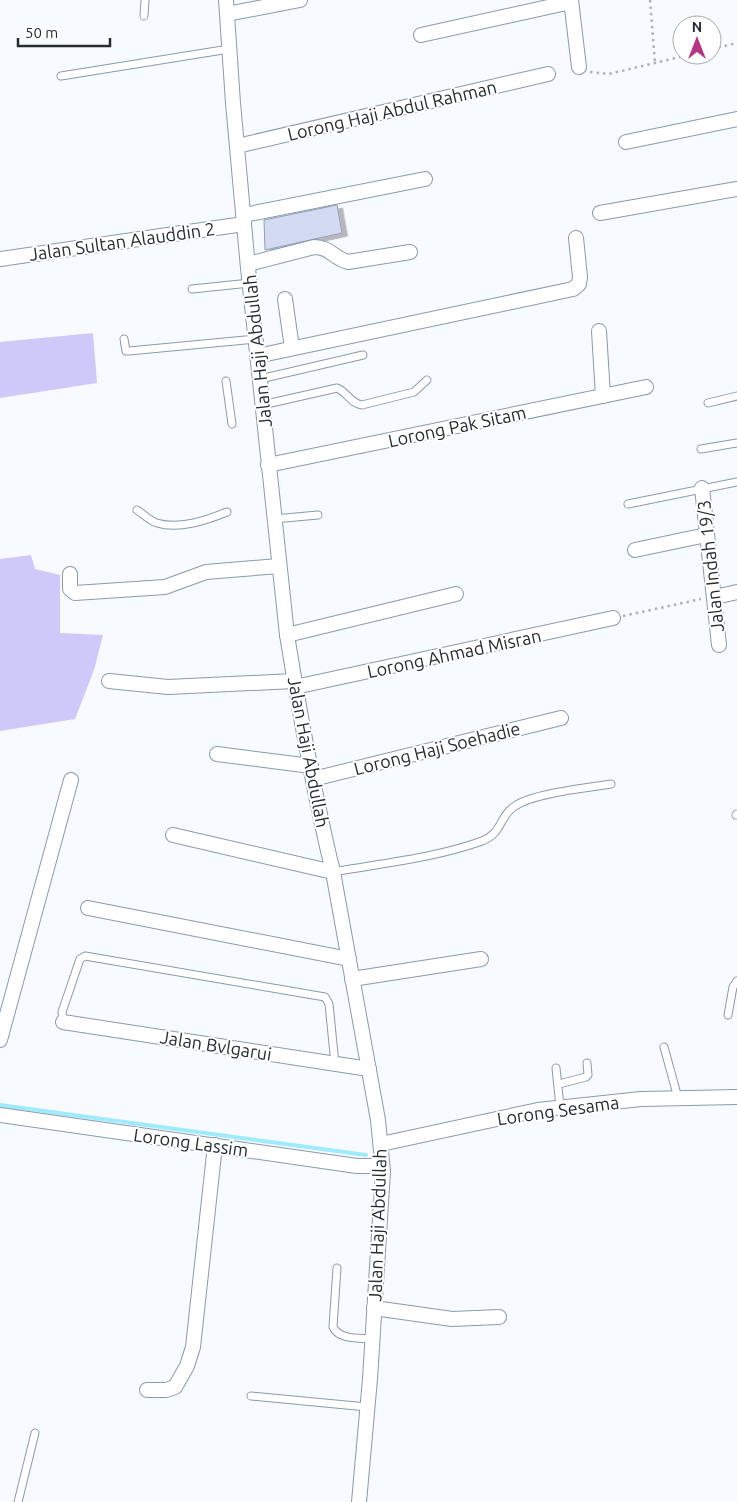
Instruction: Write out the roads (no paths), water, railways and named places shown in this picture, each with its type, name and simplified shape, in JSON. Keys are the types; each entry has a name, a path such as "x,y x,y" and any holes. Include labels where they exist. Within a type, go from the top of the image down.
{"street":[{"path":"226,7 300,0"},
{"path":"421,35 571,1 579,67"},
{"name":"Jalan Haji Abdullah","path":"226,7 248,264 287,635 312,772 333,872 378,1120 382,1166 372,1339 359,1502"},
{"name":"Lorong Haji Abdul Rahman","path":"237,146 548,74"},
{"path":"626,142 737,119"},
{"name":"Jalan Sultan Alauddin 2","path":"0,260 244,219 424,179"},
{"path":"600,213 737,189"},
{"path":"257,356 573,289 579,284 580,277 576,238"},
{"path":"248,264 314,247 324,248 339,259 348,262 410,252"},
{"path":"285,299 292,348"},
{"path":"600,331 603,396"},
{"name":"Lorong Pak Sitam","path":"268,464 646,387"},
{"name":"Jalan Indah 19/3","path":"702,488 719,644"},
{"path":"635,550 706,535"},
{"path":"70,574 70,589 75,593 166,587 206,572 279,566"},
{"path":"715,596 737,592"},
{"path":"287,635 456,594"},
{"name":"Lorong Ahmad Misran","path":"109,680 168,687 295,684 613,618"},
{"name":"Lorong Haji Soehadie","path":"312,772 561,718"},
{"path":"217,754 312,772"},
{"path":"0,1040 71,780"},
{"path":"173,835 333,872"},
{"path":"88,908 349,958"},
{"path":"352,979 481,959"},
{"name":"Jalan Bvlgarui","path":"63,1022 369,1069"},
{"name":"Lorong Sesama","path":"380,1144 560,1107 641,1099 737,1097"},
{"name":"Lorong Lassim","path":"0,1115 357,1166 382,1166"},
{"path":"147,1390 166,1390 175,1387 187,1366 193,1347 215,1145"},
{"path":"374,1308 452,1319 499,1317"}],"lane":[{"path":"144,16 145,0"},
{"path":"61,76 229,49"},
{"path":"192,289 250,282"},
{"path":"124,339 126,351 129,352 256,339"},
{"path":"260,379 363,354"},
{"path":"262,405 337,388 342,390 356,404 362,405 414,392 427,380"},
{"path":"226,381 232,424"},
{"path":"708,403 737,396"},
{"path":"701,449 737,443"},
{"path":"628,504 737,482"},
{"path":"137,510 156,523 165,525 208,520 228,512"},
{"path":"274,519 318,515"},
{"path":"333,872 452,851 484,840 496,833 514,806 530,798 611,784"},
{"path":"63,1022 62,1012 80,959 86,956 326,997 329,1004 335,1064"},
{"path":"728,1016 733,987 737,981"},
{"path":"664,1047 678,1098"},
{"path":"559,1084 586,1078 588,1076 587,1063"},
{"path":"556,1068 560,1107"},
{"path":"337,1268 334,1327 336,1332 342,1336 372,1339"},
{"path":"251,1396 367,1407"},
{"path":"18,1502 35,1433"}],"waterway":[{"path":"0,1105 366,1155"}]}
